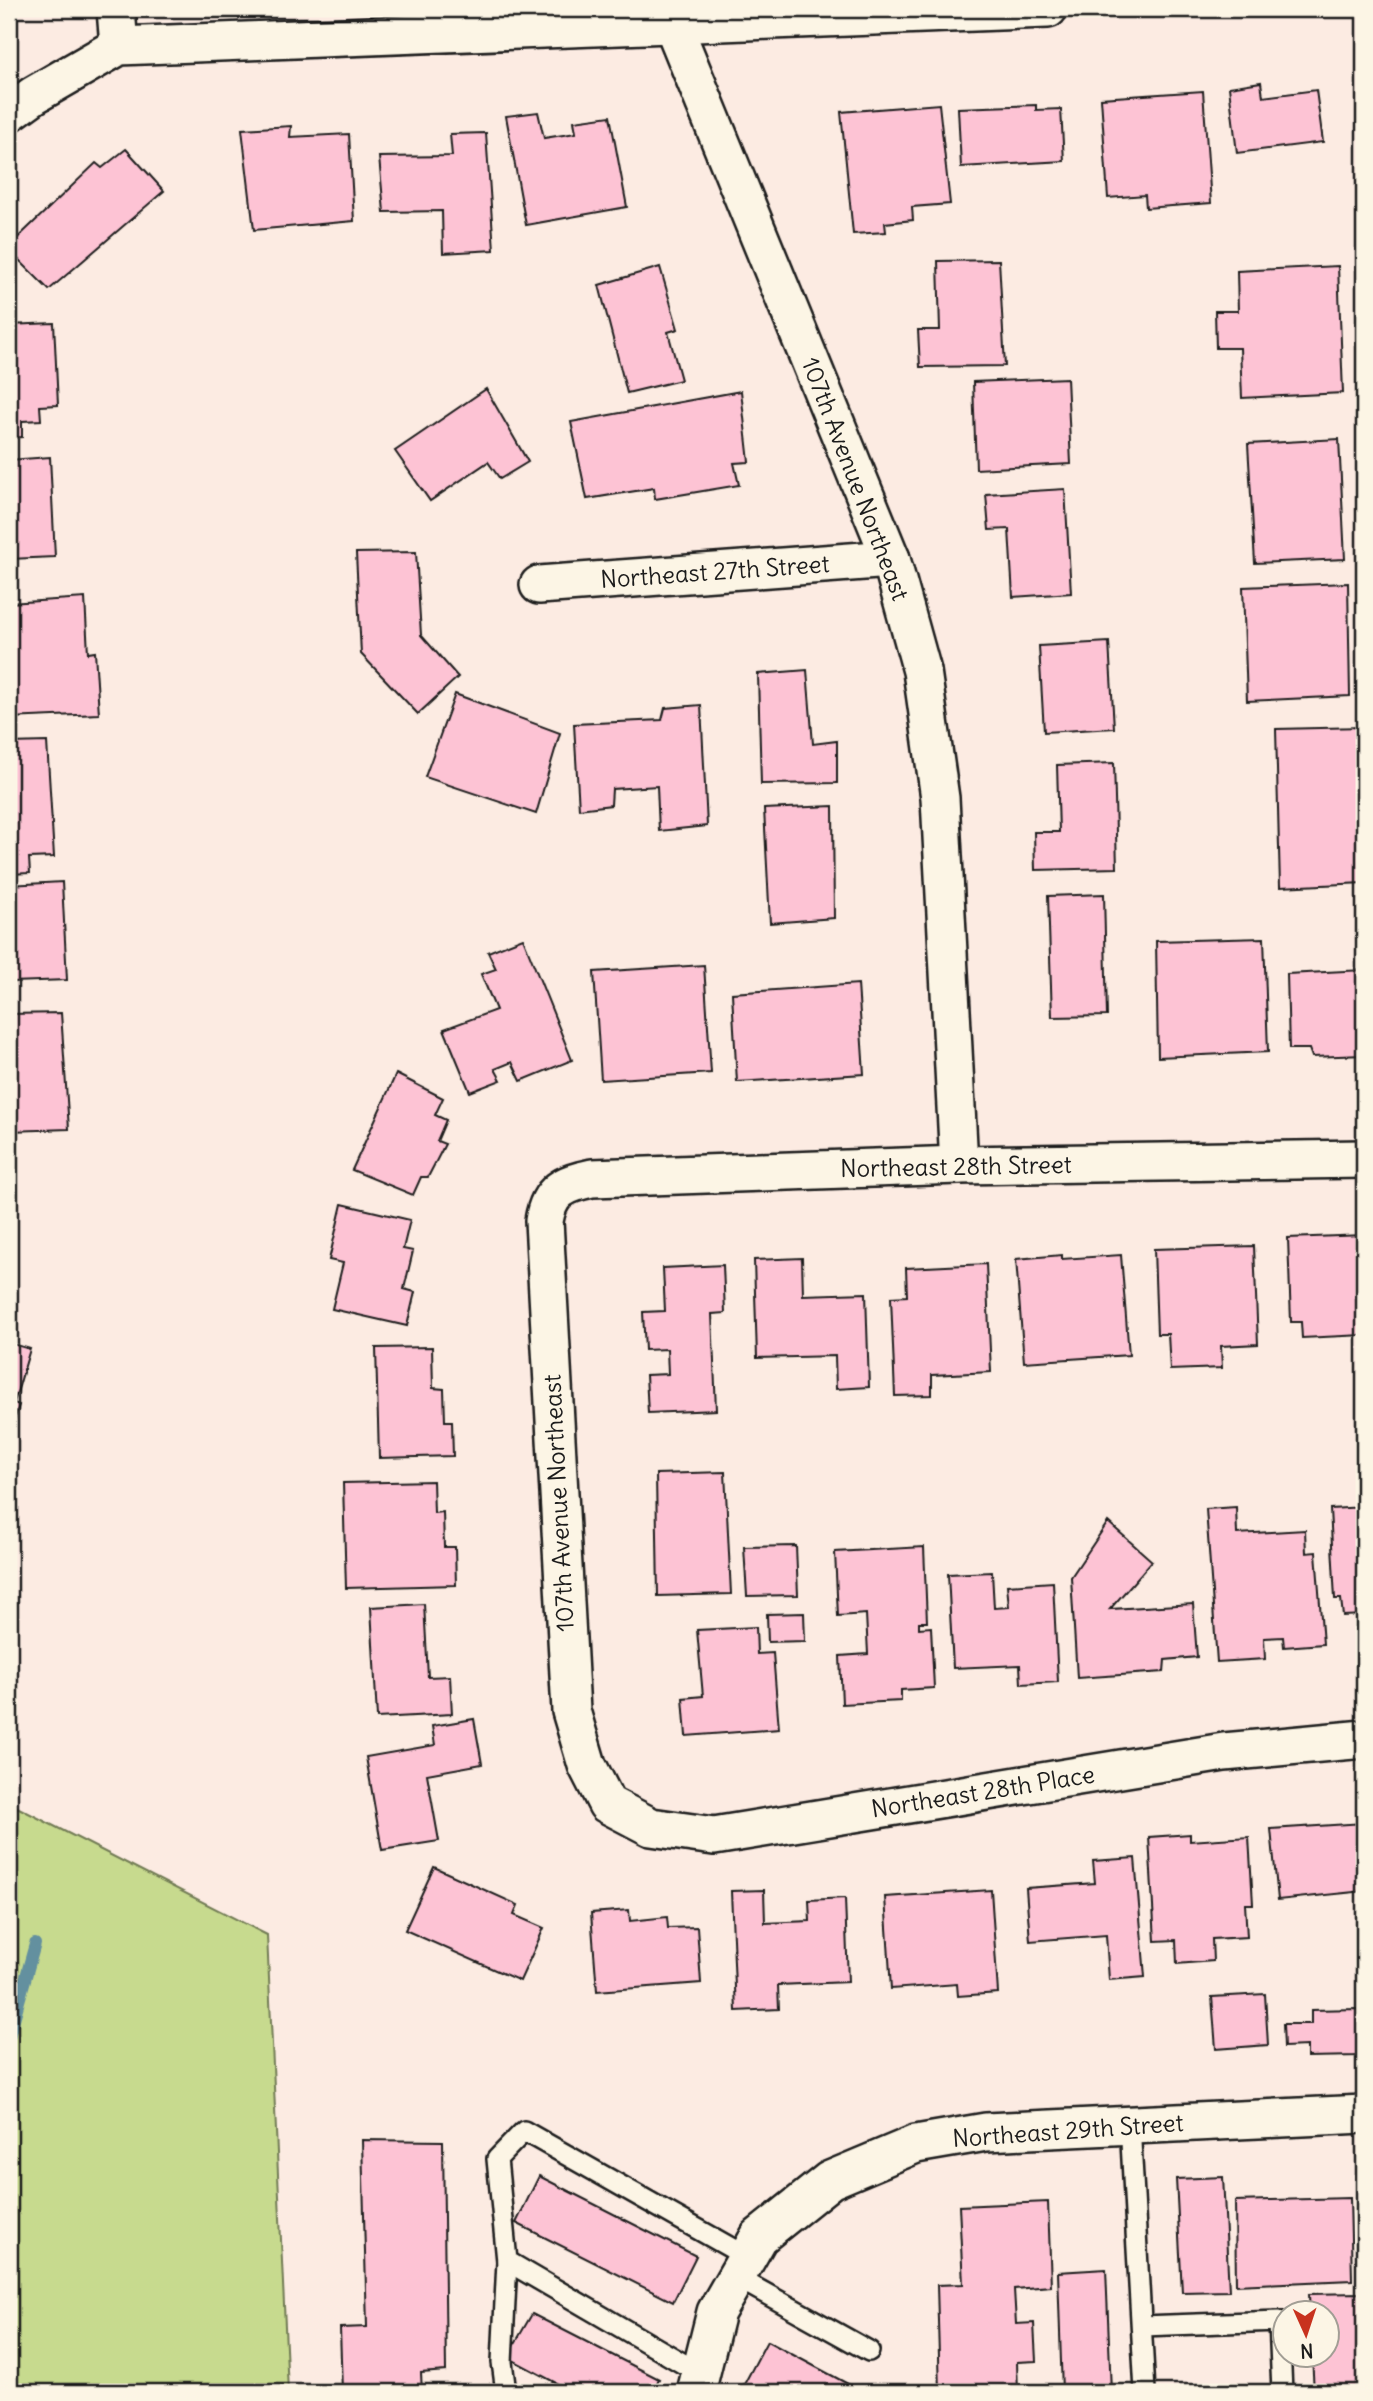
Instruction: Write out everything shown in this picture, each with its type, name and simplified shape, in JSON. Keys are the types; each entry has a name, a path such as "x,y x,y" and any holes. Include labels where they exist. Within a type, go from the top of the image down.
{"street":[{"path":"116,9 118,46"},
{"path":"9,113 34,95 118,46 1048,9"},
{"name":"107th Avenue Northeast","path":"673,25 891,559 922,671 940,798 960,1165"},
{"name":"Northeast 27th Street","path":"539,585 891,559"},
{"name":"Northeast 28th Street","path":"553,1196 566,1183 592,1178 960,1165 1364,1159"},
{"name":"107th Avenue Northeast","path":"553,1196 546,1208 544,1220 571,1711 587,1765 607,1804"},
{"name":"Northeast 28th Place","path":"607,1804 651,1827 714,1836 1224,1752 1364,1739"},
{"name":"Northeast 29th Street","path":"698,2383 716,2312 759,2237 830,2180 916,2144 986,2132 1364,2113"}],"lane":[{"path":"1130,2124 1145,2392"},
{"path":"506,2392 502,2362 507,2262 497,2159 524,2131 869,2351"},
{"path":"507,2262 698,2383"},
{"path":"1142,2326 1279,2321 1282,2392"}],"green space":[{"path":"9,1803 267,1935 288,2392 9,2392"}],"building":[{"path":"1261,82 1263,97 1316,90 1323,142 1237,153 1229,87"},
{"path":"1203,91 1211,203 1146,208 1145,195 1108,198 1101,98"},
{"path":"939,104 950,204 912,207 913,220 885,223 886,232 853,234 841,112"},
{"path":"1036,105 1036,110 1061,109 1064,161 961,167 958,108"},
{"path":"538,112 544,138 576,133 574,121 610,116 627,207 526,225 506,116"},
{"path":"291,126 290,137 349,134 354,221 254,230 242,129"},
{"path":"486,133 494,250 443,253 442,211 384,212 379,157 452,156 450,134"},
{"path":"126,149 164,191 49,290 9,250 9,246 96,163 102,168"},
{"path":"999,260 1005,366 920,367 918,330 940,330 938,261"},
{"path":"1338,266 1343,393 1242,398 1240,348 1216,348 1215,311 1238,311 1237,271"},
{"path":"660,267 678,329 668,332 681,380 627,393 599,285"},
{"path":"54,323 58,405 40,406 41,420 22,421 22,437 9,438 9,325"},
{"path":"1067,378 1071,464 976,469 973,382"},
{"path":"486,389 528,462 500,479 488,462 430,501 395,451"},
{"path":"741,391 749,462 734,463 739,485 655,499 654,488 587,499 571,422"},
{"path":"1339,439 1345,559 1255,563 1248,444"},
{"path":"50,457 55,557 9,559 9,460"},
{"path":"1065,489 1071,593 1013,597 1009,529 989,530 986,494"},
{"path":"416,552 421,635 458,677 418,714 361,654 356,553"},
{"path":"1348,583 1350,696 1247,701 1243,587"},
{"path":"85,598 88,653 95,652 99,714 9,718 9,603"},
{"path":"1109,642 1114,728 1044,732 1039,646"},
{"path":"807,670 813,744 837,741 837,783 761,784 758,674"},
{"path":"455,694 560,733 536,814 425,777"},
{"path":"701,705 707,826 659,831 657,786 612,789 611,805 579,809 574,724 662,720 665,708"},
{"path":"1364,727 1364,883 1280,887 1276,729"},
{"path":"47,742 54,857 29,858 30,873 9,874 9,743"},
{"path":"1114,763 1117,868 1035,870 1034,832 1059,832 1057,765"},
{"path":"833,806 834,918 770,923 764,809"},
{"path":"62,882 67,980 12,982 9,885"},
{"path":"1104,894 1107,1016 1052,1017 1048,896"},
{"path":"523,938 572,1060 521,1081 512,1062 495,1069 501,1080 470,1092 444,1029 496,1010 481,974 496,969 488,952"},
{"path":"1264,938 1268,1052 1158,1057 1156,941"},
{"path":"704,965 711,1073 601,1080 594,972"},
{"path":"1364,970 1364,1055 1312,1057 1309,1049 1289,1049 1287,974"},
{"path":"858,984 864,1074 737,1082 732,993"},
{"path":"61,1013 69,1129 9,1131 9,1014"},
{"path":"396,1074 443,1098 435,1115 446,1120 437,1141 445,1144 428,1177 421,1177 413,1195 352,1170"},
{"path":"342,1204 410,1220 403,1249 413,1251 404,1289 415,1292 407,1326 332,1309 343,1263 329,1260"},
{"path":"1364,1235 1364,1335 1302,1338 1301,1322 1291,1322 1288,1238"},
{"path":"1254,1246 1258,1344 1221,1346 1222,1368 1170,1370 1168,1334 1157,1334 1154,1249"},
{"path":"1062,1255 1062,1259 1121,1255 1129,1355 1024,1362 1016,1259"},
{"path":"802,1258 803,1295 866,1293 869,1387 836,1389 835,1356 757,1358 754,1260"},
{"path":"986,1264 991,1372 932,1375 932,1395 895,1396 891,1297 907,1296 906,1268"},
{"path":"723,1265 725,1313 712,1314 716,1410 648,1413 646,1375 668,1374 667,1349 645,1350 643,1312 665,1311 663,1268"},
{"path":"9,1343 30,1349 14,1403 19,1405 9,1437"},
{"path":"432,1347 433,1388 444,1389 445,1421 452,1421 453,1456 379,1458 376,1348"},
{"path":"725,1472 731,1594 658,1596 656,1474"},
{"path":"433,1481 434,1513 443,1512 444,1547 455,1547 456,1585 346,1588 343,1483"},
{"path":"1236,1507 1237,1534 1305,1530 1306,1553 1316,1552 1323,1644 1284,1647 1283,1637 1264,1638 1265,1659 1217,1662 1206,1509"},
{"path":"1364,1507 1364,1615 1343,1616 1341,1599 1335,1599 1330,1509"},
{"path":"1108,1522 1152,1561 1110,1609 1193,1604 1197,1657 1165,1660 1164,1672 1077,1678 1071,1577"},
{"path":"796,1546 798,1595 747,1596 744,1547"},
{"path":"924,1547 927,1622 919,1622 919,1628 931,1627 934,1688 901,1690 901,1701 842,1704 840,1656 868,1654 866,1614 838,1616 835,1552"},
{"path":"992,1572 994,1608 1009,1607 1007,1585 1053,1582 1058,1682 1021,1684 1020,1665 953,1668 948,1574"},
{"path":"424,1604 428,1677 450,1676 452,1714 377,1718 371,1607"},
{"path":"804,1613 805,1641 768,1642 767,1614"},
{"path":"756,1627 757,1654 773,1653 779,1729 686,1736 683,1698 703,1696 697,1630"},
{"path":"474,1719 482,1764 427,1774 439,1841 382,1850 366,1757 435,1745 432,1726"},
{"path":"1364,1823 1364,1891 1278,1900 1271,1829"},
{"path":"1190,1834 1190,1841 1249,1837 1253,1904 1245,1904 1247,1937 1212,1939 1213,1961 1177,1964 1176,1940 1155,1941 1149,1837"},
{"path":"1135,1858 1145,1977 1109,1980 1106,1935 1030,1941 1026,1888 1095,1883 1093,1861"},
{"path":"434,1867 518,1905 514,1915 544,1928 520,1981 405,1930"},
{"path":"764,1890 765,1923 810,1921 809,1900 845,1898 848,1982 778,1985 779,2009 736,2011 731,1891"},
{"path":"991,1890 998,1993 958,1996 957,1984 891,1989 885,1897"},
{"path":"629,1910 630,1921 667,1917 668,1928 697,1927 701,1983 597,1991 591,1913"},
{"path":"1265,1994 1268,2045 1216,2049 1212,1997"},
{"path":"1359,2009 1360,2056 1307,2057 1307,2046 1284,2047 1283,2024 1311,2024 1311,2010"},
{"path":"362,2140 443,2141 446,2371 421,2373 422,2392 342,2392 340,2328 367,2327"},
{"path":"539,2176 696,2256 673,2302 516,2223"},
{"path":"1223,2177 1229,2291 1182,2292 1176,2179"},
{"path":"1350,2198 1352,2280 1236,2285 1235,2201"},
{"path":"1048,2202 1051,2286 1014,2289 1016,2324 1034,2323 1036,2361 1017,2362 1018,2392 940,2392 937,2285 963,2284 959,2206"},
{"path":"1106,2269 1111,2392 1062,2392 1058,2272"},
{"path":"1360,2293 1363,2392 1314,2392 1313,2370 1342,2370 1342,2300 1309,2300 1309,2294"},
{"path":"532,2314 659,2379 652,2392 573,2392 507,2357"},
{"path":"767,2341 863,2392 740,2392"}],"waterway":[{"path":"9,2037 35,1944"}]}
